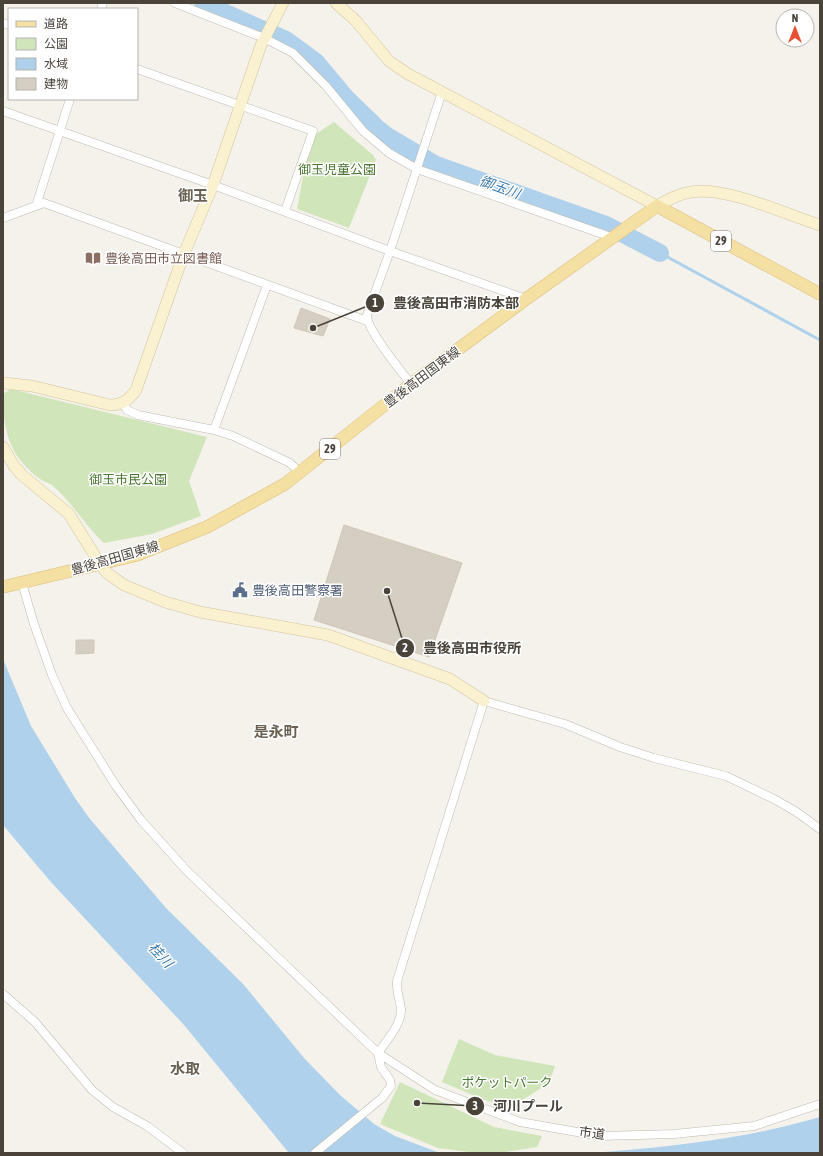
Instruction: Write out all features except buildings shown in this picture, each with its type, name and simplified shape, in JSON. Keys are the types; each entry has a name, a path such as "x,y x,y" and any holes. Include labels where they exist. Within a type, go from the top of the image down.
{"main road":[{"name":"豊後高田国東線","path":"5,587 137,554 207,527 284,484 300,473 411,384 612,236 657,206"},
{"name":"29","path":"657,206 820,294"}],"street":[{"path":"175,3 264,38 293,53 326,86 363,131 389,153 417,169 612,236"},
{"path":"3,383 32,386 102,404 123,403 132,396 136,390 183,256 213,184 264,38 283,3"},
{"path":"336,3 356,21 389,61 408,74 657,206 681,194 709,191 763,205 820,225"},
{"path":"138,69 313,131 285,211"},
{"path":"411,384 367,321 367,315 390,251 442,92"},
{"path":"36,206 70,100"},
{"path":"3,111 213,184 390,251 526,299"},
{"path":"3,218 44,203 183,256 367,321"},
{"path":"214,430 267,285"},
{"path":"123,403 127,410 138,415 214,430 233,436 290,463 300,473"},
{"path":"3,447 14,466 22,475 69,514 100,564 107,573 124,585 165,602 200,612 328,635 450,679 484,701 566,724 620,747 654,758 726,776 774,798 820,829"},
{"name":"市道","path":"22,583 34,624 52,675 67,708 116,786 142,820 187,871 378,1053 436,1090 520,1122 600,1136 674,1134 754,1126 820,1104"},
{"path":"314,1153 382,1098 391,1086 390,1080 381,1067 378,1053 401,1015 401,1007 396,991 397,981 484,701"},
{"path":"3,994 36,1022 92,1090 113,1108 147,1126 182,1153"}],"green space":[{"name":"御玉児童公園","path":"334,122 373,155 376,160 349,228 297,209 310,138"},
{"name":"御玉市民公園","path":"11,389 207,437 189,481 201,516 152,534 104,543 60,493 52,485 40,479 30,470 15,452 10,442 4,420 3,407 3,394"},
{"name":"ポケットパーク","path":"459,1039 495,1055 555,1066 549,1083 510,1108 482,1099 442,1082"},
{"path":"400,1082 494,1127 542,1136 537,1147 498,1153 477,1153 438,1148 380,1124"}],"water":[{"name":"桂川","path":"3,659 31,726 75,798 90,819 166,908 244,985 304,1058 340,1095 374,1124 395,1136 440,1153 289,1153 184,1025 50,881 3,825"},
{"path":"820,1117 820,1153 592,1153 707,1141 764,1131"}],"waterway":[{"name":"御玉川","path":"203,3 286,40 316,62 346,98 377,128 387,136 436,165 606,225 660,253"},
{"name":"御玉川","path":"660,253 820,340"}],"place":[{"name":"豊後高田市立図書館","path":"93,258"},
{"name":"豊後高田市消防本部","path":"313,328"},
{"name":"豊後高田警察署","path":"240,590"},
{"name":"豊後高田市役所","path":"387,591"},
{"name":"河川プール","path":"417,1103"}],"district":[{"name":"御玉","path":"193,195"},
{"name":"是永町","path":"276,731"},
{"name":"水取","path":"185,1068"}]}
